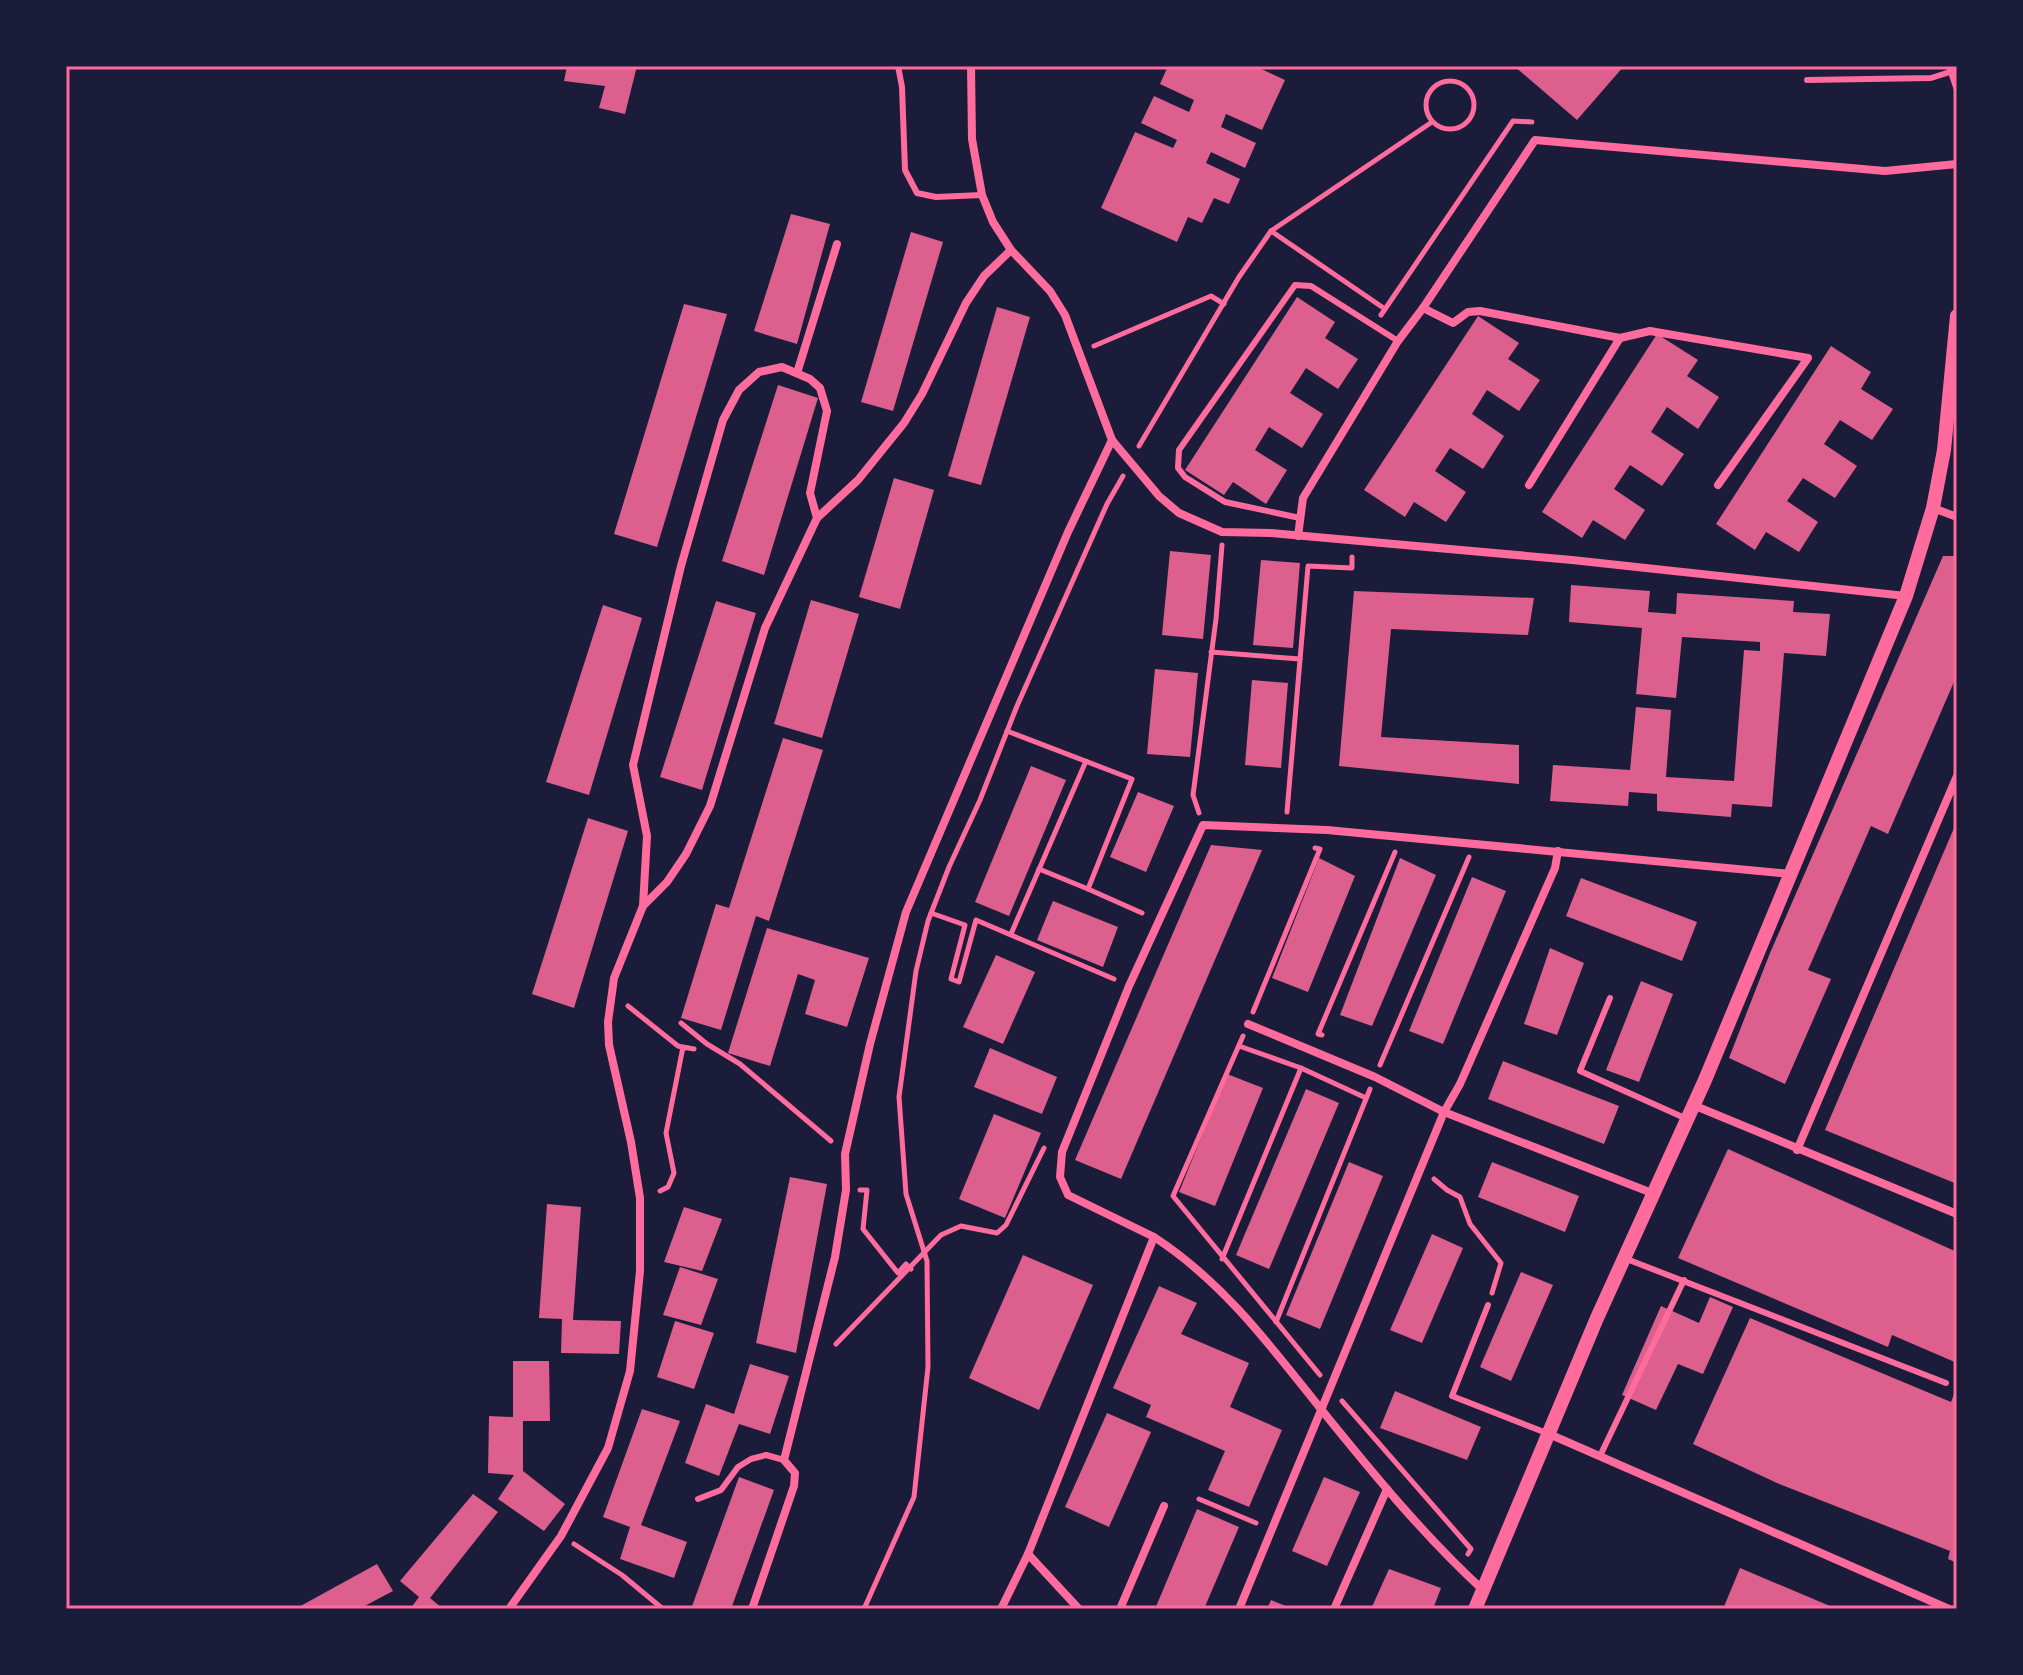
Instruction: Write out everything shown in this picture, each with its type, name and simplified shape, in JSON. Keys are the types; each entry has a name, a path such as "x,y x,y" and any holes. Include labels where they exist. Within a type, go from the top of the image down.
{"street":[{"path":"971,66 972,139 982,195 993,222 1011,250 1050,291 1065,315 1112,440 1159,496 1179,513 1222,532 1587,561 1906,596"},
{"path":"1950,69 1957,87"},
{"path":"1298,536 1303,498 1398,341 1535,140 1885,171 1957,164"},
{"path":"797,373 837,244"},
{"path":"643,906 667,882 686,854 710,806 765,628 817,518 858,480 904,423 922,394 966,303 984,276 1011,250"},
{"path":"1423,308 1453,323 1468,312 1480,311 1620,338 1650,331 1808,358 1718,485"},
{"path":"1475,1609 1652,1193 1693,1105 1906,596 1933,508 1950,406 1957,316"},
{"path":"1529,485 1620,338"},
{"path":"509,1609 561,1536 608,1448 630,1371 640,1271 640,1198 609,1045 608,1022 614,978 643,906 647,836 633,765 681,566 723,420 739,390 759,372 782,367 820,388 827,411 810,493 817,518"},
{"path":"752,1609 794,1486 795,1473 784,1460 835,1257 846,1190 847,1149 870,1044 915,887 1068,532 1112,440"},
{"path":"1933,508 1957,517"},
{"path":"1797,1150 1957,776"},
{"path":"1483,1590 1387,1489 1265,1338 1213,1283 1181,1254 1154,1237 1068,1195 1060,1177 1062,1152 1129,986 1203,825 1402,837 1791,874"},
{"path":"1239,1609 1444,1112 1460,1084 1549,882 1558,851"},
{"path":"1248,1024 1375,1077 1444,1112 1652,1193"},
{"path":"1693,1105 1957,1214"},
{"path":"1001,1609 1028,1554 1154,1237"},
{"path":"1549,1434 1949,1609"},
{"path":"1334,1609 1387,1489"},
{"path":"1120,1609 1164,1506"},
{"path":"1028,1554 1079,1609"}],"lane":[{"path":"898,66 902,87 905,170 917,193 936,197 982,195"},
{"path":"1807,80 1931,78 1950,69"},
{"path":"1300,518 1225,502 1185,477 1178,468 1179,450 1295,285 1311,286 1398,341"},
{"path":"1610,998 1580,1071 1687,1119"},
{"path":"1624,1258 1946,1383"},
{"path":"1600,1456 1684,1280"},
{"path":"1488,1305 1452,1396 1549,1434"},
{"path":"698,1499 721,1490 738,1467 751,1459 766,1455 784,1460"}],"path":[{"path":"1458,82 1471,92 1472,115 1462,126 1446,129 1432,122 1425,107 1426,99 1435,86 1458,82"},
{"path":"1374,326 1513,121 1543,123"},
{"path":"1136,450 1271,231 1432,122"},
{"path":"1271,231 1385,309"},
{"path":"1094,346 1211,296 1224,304"},
{"path":"864,1609 914,1497 928,1367 927,1261 906,1194 899,1097 916,971 931,913 1007,731 1107,504 1129,464"},
{"path":"1203,825 1193,795 1222,532"},
{"path":"1285,828 1308,566 1352,568 1352,541"},
{"path":"1211,652 1300,659"},
{"path":"1007,731 1132,779 1088,889"},
{"path":"1011,934 1086,761"},
{"path":"1330,1039 1318,1034 1402,837"},
{"path":"1308,848 1320,849 1173,1196 1222,1259 1471,1549 1460,1569"},
{"path":"1039,869 1142,913"},
{"path":"931,913 965,925 951,979 959,982 976,920 1129,986"},
{"path":"628,1006 678,1046 694,1049 698,1036"},
{"path":"681,1023 740,1064 830,1140 847,1149"},
{"path":"1239,1046 1301,1068 1366,1098"},
{"path":"660,1191 668,1187 674,1173 666,1133 683,1047"},
{"path":"1368,1056 1381,1062"},
{"path":"1222,1259 1301,1068"},
{"path":"836,1344 941,1235 961,1226 997,1233 1008,1223 1046,1145 1062,1152"},
{"path":"1420,1171 1460,1197 1470,1224 1501,1263 1488,1305"},
{"path":"867,1190 863,1229 898,1273 906,1264 911,1269"},
{"path":"1199,1499 1272,1530"},
{"path":"561,1536 622,1575 663,1609"}],"building":[{"path":"567,66 637,66 625,114 599,108 605,86 564,81"},
{"path":"1168,66 1255,66 1285,80 1262,130 1226,114 1221,127 1256,143 1245,168 1211,152 1206,163 1240,179 1229,204 1214,198 1202,223 1188,217 1177,242 1101,208 1135,132 1173,148 1177,140 1141,123 1154,96 1189,112 1194,100 1160,84"},
{"path":"1514,66 1624,66 1577,120"},
{"path":"791,214 830,224 797,344 754,331"},
{"path":"911,232 943,242 893,411 861,402"},
{"path":"1297,297 1335,322 1325,338 1358,359 1338,389 1306,368 1290,393 1323,414 1302,448 1269,427 1255,450 1287,470 1266,504 1233,482 1224,495 1185,470"},
{"path":"684,304 727,314 657,547 614,534"},
{"path":"997,307 1030,317 981,485 948,476"},
{"path":"1478,316 1519,343 1508,359 1540,380 1519,411 1487,390 1472,414 1504,436 1483,469 1450,448 1435,471 1466,492 1446,522 1414,502 1405,517 1364,490"},
{"path":"1657,334 1698,360 1687,376 1719,397 1698,429 1667,407 1651,432 1684,454 1662,486 1630,465 1614,489 1645,510 1625,540 1593,520 1582,538 1542,512"},
{"path":"1831,346 1871,372 1861,389 1893,409 1872,440 1840,420 1824,444 1857,466 1835,498 1803,478 1787,501 1818,522 1799,552 1766,532 1755,550 1716,524"},
{"path":"778,385 818,398 764,575 722,561"},
{"path":"894,478 934,490 900,609 859,597"},
{"path":"1170,551 1211,555 1203,639 1162,635"},
{"path":"1943,556 1957,556 1957,675 1888,834 1871,826 1808,970 1831,979 1785,1084 1729,1058 1770,953"},
{"path":"1261,560 1300,563 1293,648 1253,645"},
{"path":"1571,585 1650,591 1648,612 1676,614 1677,593 1794,601 1793,612 1830,614 1826,656 1784,653 1772,807 1732,804 1731,817 1657,811 1657,794 1629,792 1628,806 1550,801 1553,765 1630,770 1636,707 1671,710 1666,777 1734,781 1744,650 1760,651 1760,642 1682,637 1676,698 1636,694 1642,628 1569,622"},
{"path":"1354,591 1534,598 1528,635 1391,629 1381,737 1519,745 1519,784 1339,766"},
{"path":"811,600 859,614 822,738 774,724"},
{"path":"716,601 756,613 702,790 660,777"},
{"path":"603,605 642,618 589,795 546,782"},
{"path":"1155,669 1198,673 1190,757 1147,754"},
{"path":"1252,680 1288,683 1281,768 1245,765"},
{"path":"783,738 823,750 769,921 756,916 721,1030 681,1018 716,904 729,908"},
{"path":"1031,766 1066,780 1009,916 975,902"},
{"path":"1138,792 1174,806 1146,872 1110,857"},
{"path":"588,818 628,831 574,1008 532,994"},
{"path":"1957,821 1957,1184 1825,1130"},
{"path":"1211,845 1262,850 1121,1179 1075,1160"},
{"path":"1319,858 1355,876 1308,992 1272,978"},
{"path":"1400,858 1436,875 1372,1026 1340,1015"},
{"path":"1472,877 1506,891 1443,1044 1409,1031"},
{"path":"1581,878 1697,922 1682,961 1566,916"},
{"path":"1053,901 1118,927 1103,967 1037,940"},
{"path":"767,928 869,958 847,1027 805,1014 815,980 798,974 770,1066 728,1053"},
{"path":"1550,948 1584,963 1557,1035 1524,1024"},
{"path":"996,955 1035,972 1003,1044 963,1027"},
{"path":"1641,981 1673,994 1639,1082 1606,1070"},
{"path":"990,1048 1057,1077 1042,1114 974,1087"},
{"path":"1503,1061 1619,1106 1604,1144 1488,1099"},
{"path":"1227,1074 1263,1088 1215,1206 1179,1192"},
{"path":"1306,1089 1339,1103 1269,1269 1236,1255"},
{"path":"994,1114 1041,1133 1005,1218 959,1199"},
{"path":"1728,1149 1957,1252 1957,1363 1892,1335 1888,1347 1678,1258"},
{"path":"1349,1162 1383,1176 1320,1329 1286,1315"},
{"path":"1492,1162 1579,1196 1565,1232 1478,1197"},
{"path":"790,1177 827,1184 796,1353 756,1343"},
{"path":"547,1204 581,1207 573,1320 621,1321 619,1354 561,1353 562,1319 539,1318"},
{"path":"684,1207 722,1219 702,1271 664,1262"},
{"path":"1432,1234 1463,1248 1422,1343 1390,1330"},
{"path":"1023,1255 1093,1285 1039,1410 969,1378"},
{"path":"680,1267 718,1279 701,1325 663,1315"},
{"path":"1521,1272 1553,1285 1511,1381 1480,1367"},
{"path":"1159,1286 1197,1303 1181,1334 1249,1363 1230,1407 1282,1430 1249,1507 1208,1490 1225,1451 1146,1417 1151,1405 1113,1388"},
{"path":"1710,1297 1733,1307 1703,1374 1678,1364 1656,1410 1622,1395 1661,1306 1699,1323"},
{"path":"1750,1318 1951,1402 1957,1387 1957,1563 1948,1559 1950,1551 1777,1483 1693,1444"},
{"path":"675,1321 714,1333 694,1389 657,1377"},
{"path":"513,1361 549,1361 550,1421 523,1421 523,1471 565,1504 544,1531 498,1499 514,1475 488,1473 489,1416 513,1417"},
{"path":"750,1364 789,1376 770,1434 739,1424 719,1476 685,1463 706,1404 734,1414"},
{"path":"1395,1391 1481,1427 1467,1460 1380,1428"},
{"path":"642,1409 680,1421 641,1525 687,1542 674,1578 620,1559 630,1527 603,1517"},
{"path":"1107,1413 1151,1432 1109,1527 1065,1507"},
{"path":"739,1477 774,1490 731,1609 691,1609"},
{"path":"1324,1477 1360,1492 1327,1566 1292,1551"},
{"path":"473,1494 498,1512 430,1598 443,1609 410,1609 419,1597 400,1581"},
{"path":"1197,1509 1239,1527 1204,1609 1155,1609"},
{"path":"377,1564 393,1591 359,1609 295,1609"},
{"path":"1740,1568 1837,1609 1723,1609"},
{"path":"1389,1569 1441,1588 1433,1609 1371,1609"},
{"path":"1271,1600 1293,1609 1267,1609"}]}
